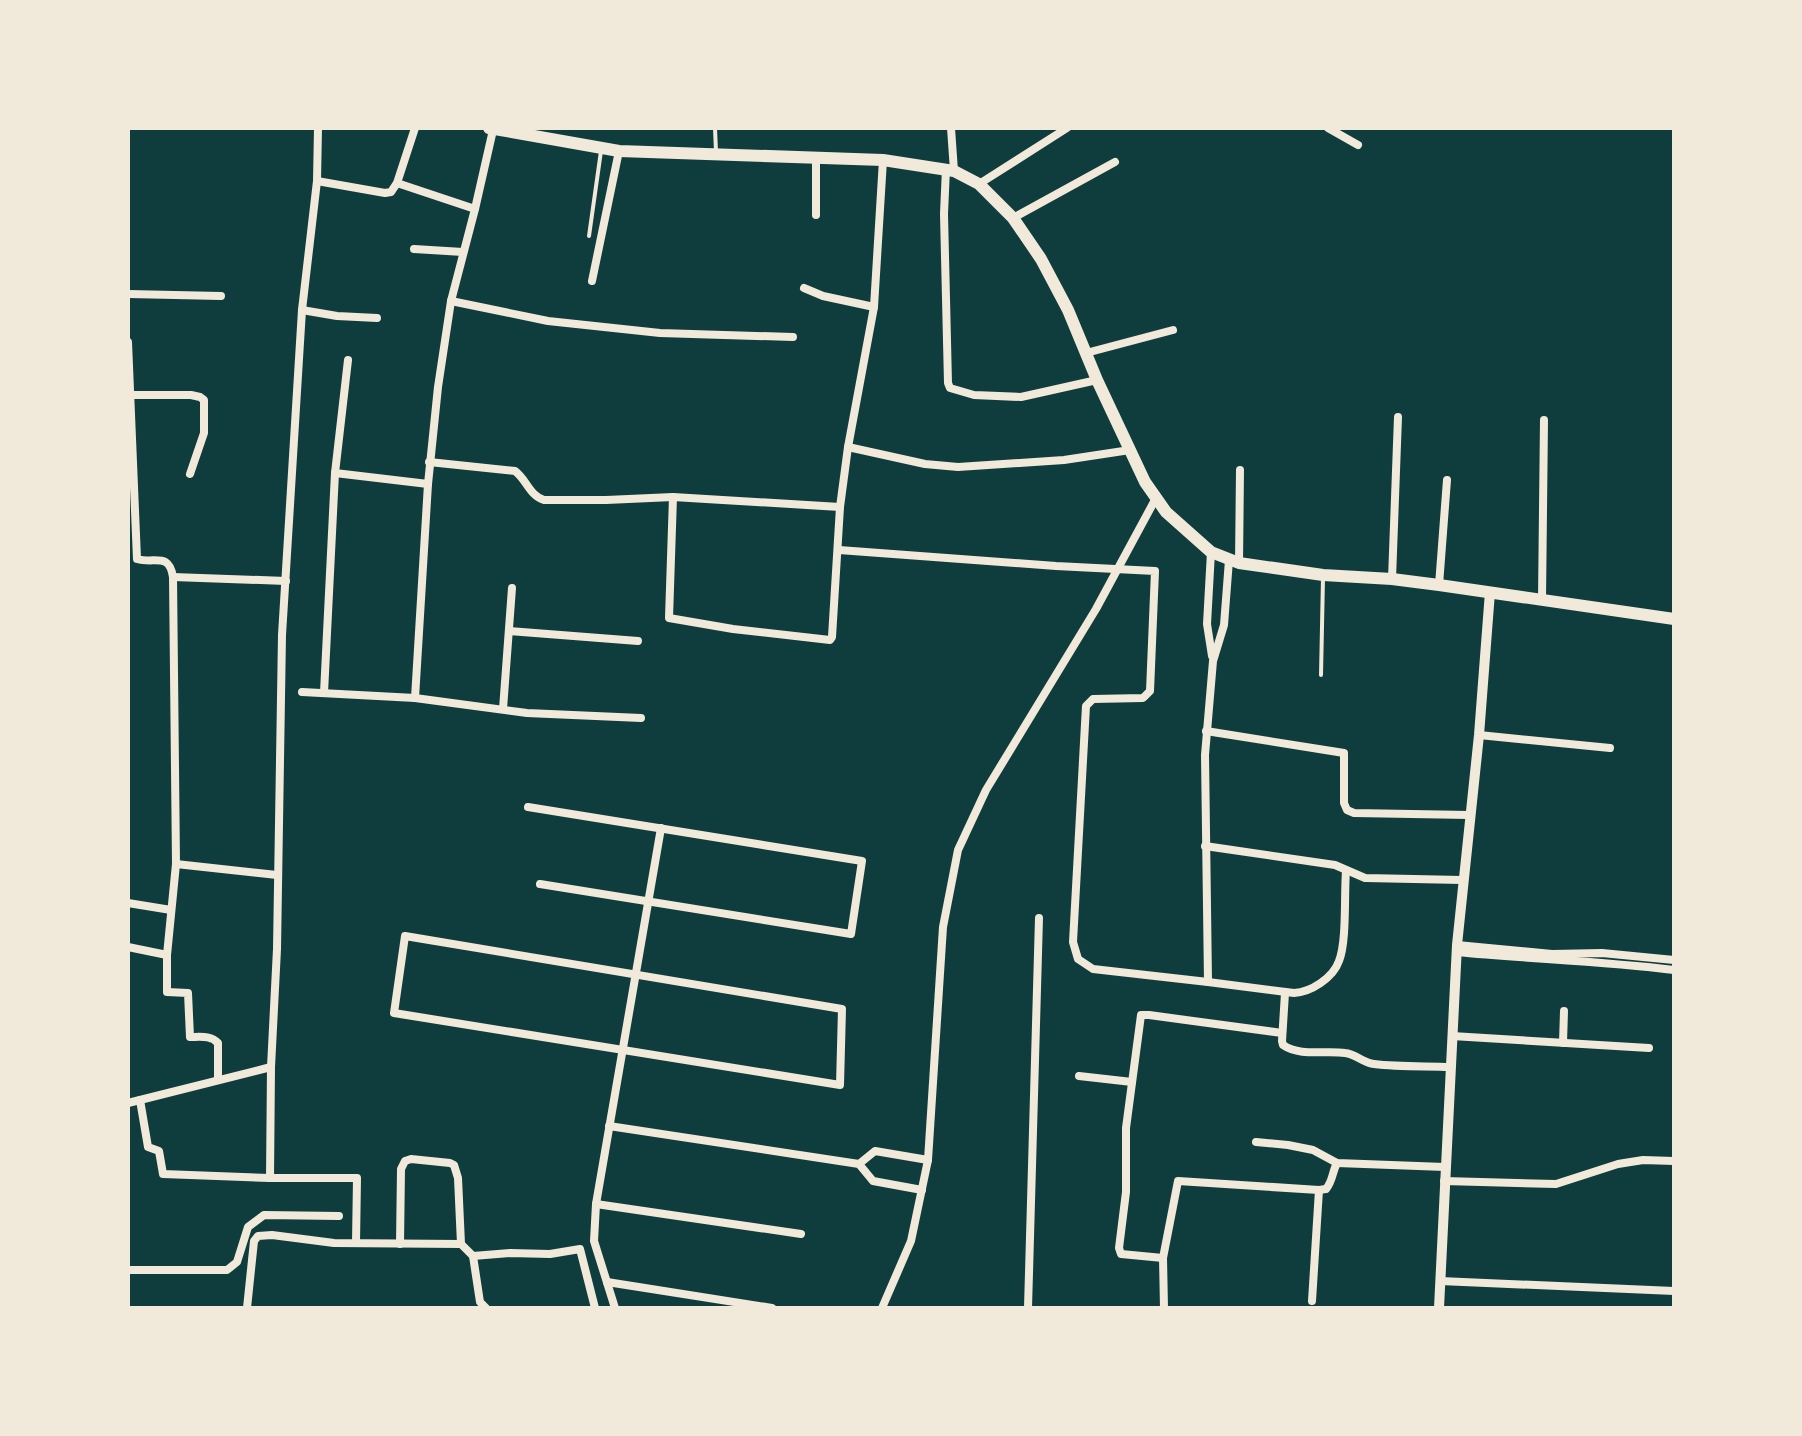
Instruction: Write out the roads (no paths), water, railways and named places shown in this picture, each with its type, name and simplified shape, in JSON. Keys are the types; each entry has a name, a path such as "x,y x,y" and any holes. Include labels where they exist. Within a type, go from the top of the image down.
{"main road":[{"path":"491,129 619,151 883,160 950,170 979,184 1013,218 1041,259 1068,310 1145,482 1166,512 1211,552 1234,562 1323,575 1392,579 1674,619"}],"street":[{"path":"270,1178 282,635 302,310 317,181 318,128"},
{"path":"317,181 391,192 397,183 415,128"},
{"path":"951,128 950,170 944,214 950,388 974,395 1021,397 1097,380"},
{"path":"979,184 1067,128"},
{"path":"1328,128 1358,145"},
{"path":"415,698 429,462 438,387 451,301 475,209 491,129"},
{"path":"592,281 619,151"},
{"path":"816,158 816,215"},
{"path":"673,497 669,618 830,640 840,507 874,307 883,160"},
{"path":"1013,218 1115,162"},
{"path":"397,183 475,209"},
{"path":"414,249 463,252"},
{"path":"804,288 823,296 874,307"},
{"path":"128,294 221,296"},
{"path":"451,301 548,321 660,333 793,337"},
{"path":"302,310 377,318"},
{"path":"1086,353 1173,330"},
{"path":"128,342 132,558 162,560 171,566 173,577 176,864 167,955 167,992 188,993 190,1037 209,1037 218,1043 218,1080"},
{"path":"324,693 335,473 348,360"},
{"path":"130,395 191,395 204,400 204,433 190,474"},
{"path":"1392,579 1398,417"},
{"path":"1542,600 1544,420"},
{"path":"848,447 925,464 958,467 1064,460 1130,450"},
{"path":"429,462 515,471 535,497 544,500 673,497 840,507"},
{"path":"1208,982 1206,731 1213,661 1224,625 1234,562 1240,470"},
{"path":"335,473 428,484"},
{"path":"1439,585 1447,480"},
{"path":"882,1308 911,1241 928,1160 943,927 958,850 986,790 1096,609 1156,498"},
{"path":"839,550 1155,571 1150,691 1143,698 1093,699 1086,706 1073,942 1078,959 1093,969 1285,993 1303,992 1324,980 1339,963 1343,946 1346,871"},
{"path":"1211,552 1207,624 1213,661"},
{"path":"173,577 286,581"},
{"path":"503,709 512,588"},
{"path":"1439,1308 1456,949 1479,735 1490,592"},
{"path":"509,631 638,641"},
{"path":"302,692 415,698 527,713 641,718"},
{"path":"1206,731 1344,753 1344,803 1347,810 1354,813 1469,815"},
{"path":"1479,735 1610,748"},
{"path":"528,807 862,861 851,934 540,884"},
{"path":"615,1308 594,1241 596,1204 661,828"},
{"path":"1205,846 1335,865 1365,878 1462,880"},
{"path":"176,864 277,875"},
{"path":"128,903 171,910"},
{"path":"1028,1308 1039,918"},
{"path":"405,936 842,1009 840,1085 622,1050 394,1013 405,936"},
{"path":"128,947 167,955"},
{"path":"1456,949 1602,953 1674,960"},
{"path":"1456,949 1548,961 1602,962 1674,970"},
{"path":"1285,993 1282,1033 1283,1045 1289,1048 1297,1051 1343,1052 1371,1064 1450,1067"},
{"path":"1563,1043 1564,1011"},
{"path":"1163,1258 1121,1254 1119,1248 1126,1192 1126,1128 1141,1015 1282,1033"},
{"path":"1452,1036 1649,1048"},
{"path":"128,1103 271,1067"},
{"path":"1079,1076 1132,1082"},
{"path":"140,1100 148,1147 159,1151 163,1174 357,1178 356,1243"},
{"path":"609,1126 859,1164 873,1181 922,1190"},
{"path":"1256,1142 1313,1150 1337,1163 1445,1167"},
{"path":"859,1164 875,1151 928,1160"},
{"path":"400,1244 401,1169 405,1161 411,1159 454,1165 458,1178 461,1244 473,1256 480,1302 486,1308"},
{"path":"1444,1181 1556,1184 1631,1162 1674,1161"},
{"path":"1164,1308 1163,1258 1178,1181 1319,1190 1331,1184 1337,1163"},
{"path":"1312,1301 1319,1190"},
{"path":"596,1204 801,1234"},
{"path":"128,1270 227,1270 237,1262 248,1227 264,1215 339,1216"},
{"path":"247,1308 254,1241 258,1236 334,1243 461,1244"},
{"path":"473,1256 550,1254 580,1249 595,1308"},
{"path":"1440,1281 1674,1291"},
{"path":"607,1282 772,1308"}],"lane":[{"path":"715,128 716,155"},
{"path":"589,236 601,148"},
{"path":"1321,675 1323,575"}]}
